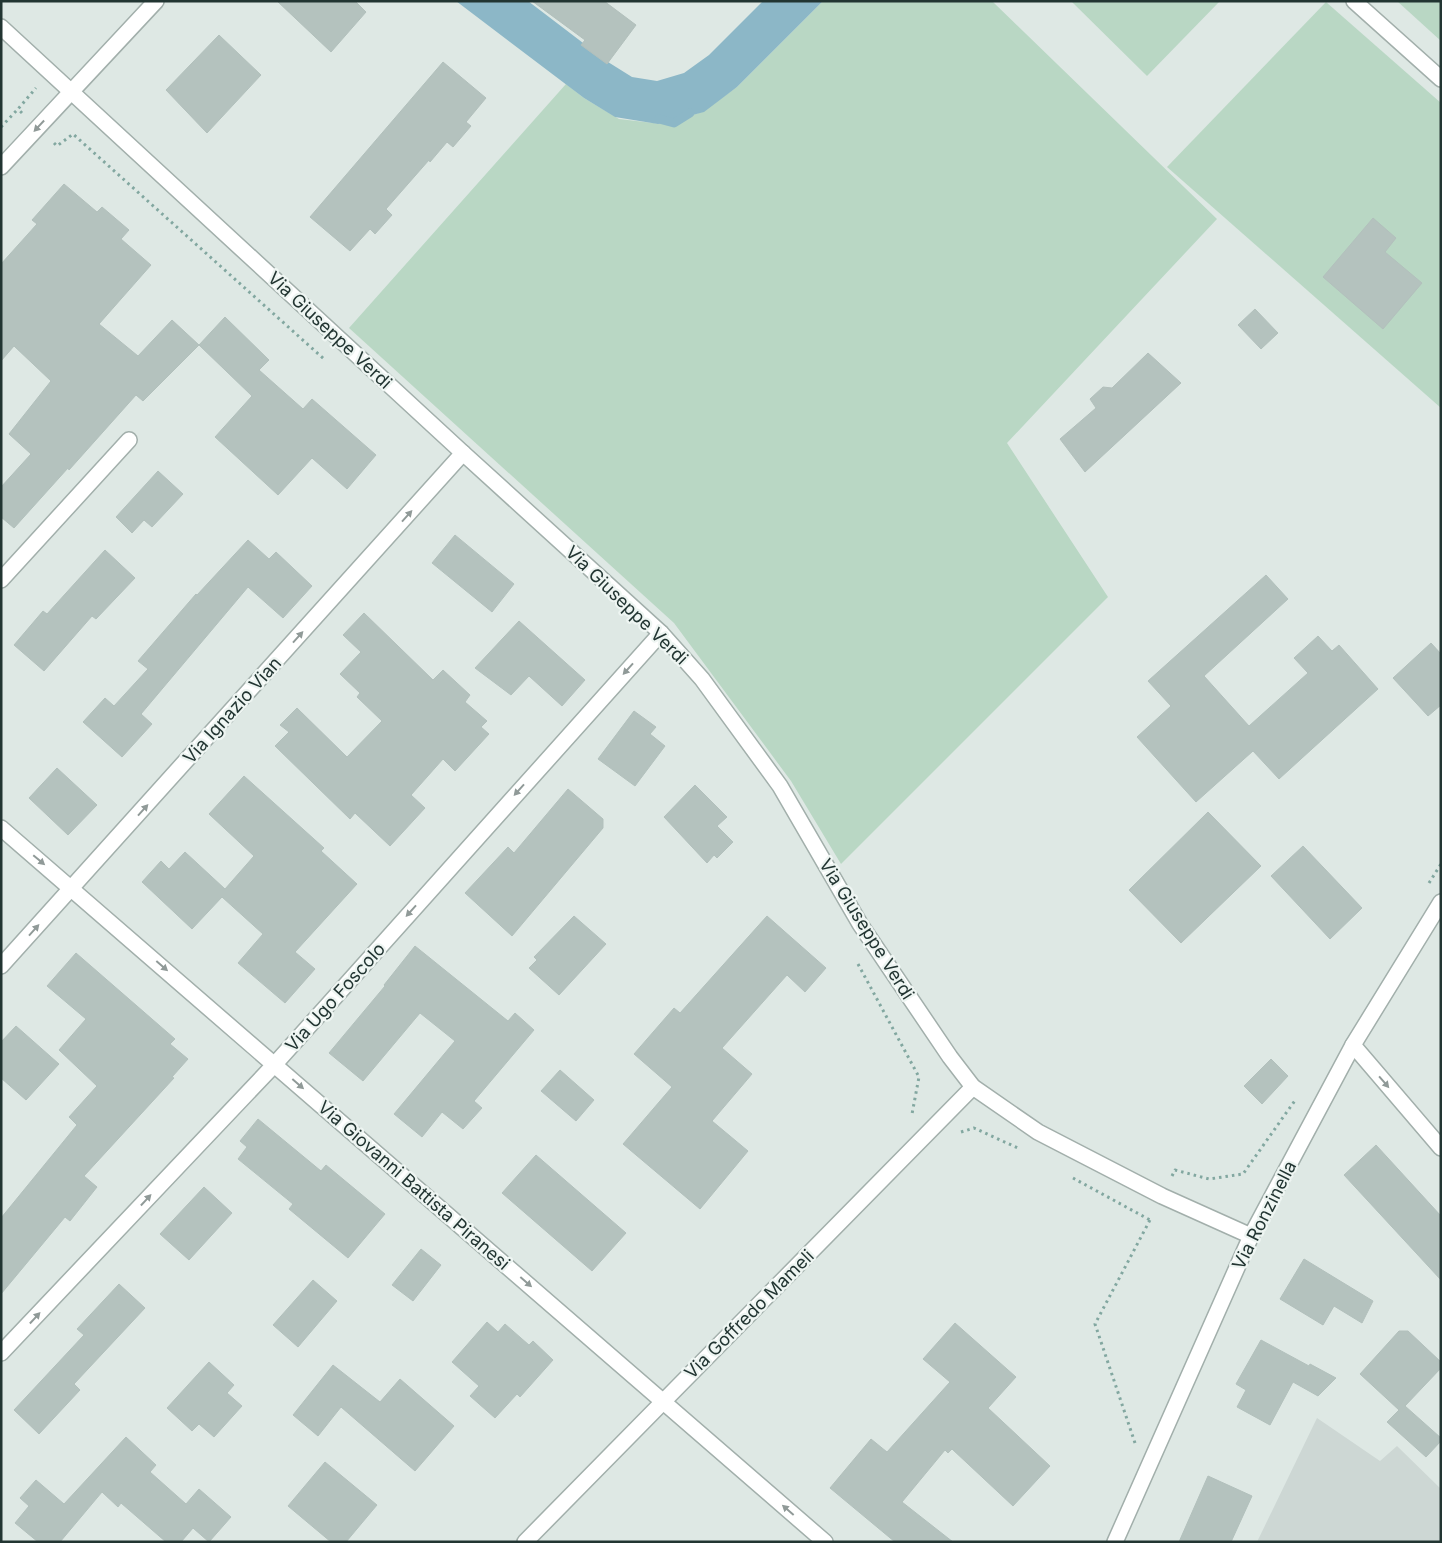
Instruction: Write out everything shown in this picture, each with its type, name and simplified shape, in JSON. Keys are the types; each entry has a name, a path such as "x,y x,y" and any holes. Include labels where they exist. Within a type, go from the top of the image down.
{"street":[{"path":"1,167 156,1"},
{"path":"1354,1 1441,79"},
{"name":"Via Giuseppe Verdi","path":"1,27 660,633 702,679 780,786 860,924 950,1057 973,1086 1038,1132 1162,1196 1251,1236"},
{"path":"1,580 129,440"},
{"name":"Via Ignazio Vian","path":"1,966 463,453"},
{"name":"Via Ugo Foscolo","path":"1,1353 275,1064 660,633"},
{"name":"Via Giovanni Battista Piranesi","path":"1,828 825,1542"},
{"name":"Via Ronzinella","path":"1115,1542 1251,1236 1353,1045 1441,902"},
{"path":"1353,1045 1441,1148"},
{"name":"Via Goffredo Mameli","path":"525,1542 973,1086"}],"path":[{"path":"1,127 36,88 29,82"},
{"path":"18,109 58,146 73,134 331,364"},
{"path":"1425,890 1441,864"},
{"path":"855,959 919,1077 912,1114 927,1133 944,1138 974,1128 1026,1152"},
{"path":"1135,1444 1095,1324 1175,1170 1209,1179 1243,1174 1302,1092"},
{"path":"1067,1174 1150,1220"}],"shaded area":[{"path":"1317,1418 1380,1461 1397,1446 1441,1489 1441,1542 1257,1542"}],"green space":[{"path":"823,1 992,1 1217,219 1007,443 1108,597 841,864 791,781 674,623 349,328 566,84 584,98 619,119 662,124 702,112 737,87"},
{"path":"1071,1 1220,1 1147,76"},
{"path":"1397,1 1441,1 1441,41"},
{"path":"1326,2 1441,103 1441,408 1167,167"}],"water":[{"path":"456,1 528,1 608,62 632,77 657,81 684,73 709,55 763,1 823,1 737,87 704,112 658,124 615,117 584,98"}],"building":[{"path":"277,1 355,1 366,12 331,52"},
{"path":"532,1 604,1 636,25 607,64 581,45 585,40"},
{"path":"219,35 261,75 207,133 166,90"},
{"path":"443,62 486,98 466,122 471,126 453,147 447,142 430,162 429,160 386,209 392,215 375,234 370,229 350,251 310,217"},
{"path":"64,184 97,212 102,207 129,230 121,239 151,265 99,324 138,356 172,320 199,345 143,401 136,395 14,528 1,517 1,487 31,454 9,434 51,381 14,346 1,361 1,264 37,224 32,220"},
{"path":"1373,218 1396,238 1385,252 1422,283 1383,329 1323,277"},
{"path":"1255,309 1278,333 1261,349 1238,325"},
{"path":"225,317 269,360 259,370 303,409 312,399 376,455 347,489 312,458 278,495 215,437 252,396 199,345"},
{"path":"1148,353 1181,383 1085,472 1060,439 1096,408 1090,399 1103,387 1112,388"},
{"path":"158,471 183,494 152,527 144,520 132,533 116,517"},
{"path":"455,535 514,584 492,612 432,563"},
{"path":"248,540 269,559 276,552 312,586 283,618 248,587 141,714 152,724 122,757 83,722 105,698 114,706 148,669 138,661 196,594"},
{"path":"105,550 135,578 96,619 92,616 44,671 14,645 43,611 47,614"},
{"path":"1266,575 1288,599 1204,676 1249,726 1308,673 1294,658 1318,636 1332,651 1339,645 1378,689 1279,779 1253,751 1196,802 1137,737 1171,706 1148,681"},
{"path":"364,613 433,680 443,670 470,695 465,702 487,721 481,727 489,734 455,771 443,759 411,795 425,808 390,846 355,813 350,819 275,746 289,732 280,725 297,708 347,757 382,721 357,697 360,693 340,674 361,652 343,635"},
{"path":"519,621 585,680 562,706 529,676 511,695 475,668"},
{"path":"1431,643 1441,654 1441,705 1428,716 1393,678"},
{"path":"634,711 656,727 650,734 665,746 635,786 598,759"},
{"path":"57,768 97,805 68,835 29,798"},
{"path":"244,776 324,848 321,851 357,884 295,952 315,969 285,1003 238,963 263,934 222,897 192,929 142,882 161,861 169,869 185,852 225,889 254,856 209,814"},
{"path":"695,785 727,817 717,826 733,842 717,858 714,855 707,863 664,817"},
{"path":"568,789 603,819 603,828 512,936 465,893 508,847 514,853"},
{"path":"1208,812 1261,866 1181,943 1129,890"},
{"path":"1303,846 1362,908 1330,939 1271,876"},
{"path":"574,916 606,944 559,995 529,968 537,960 534,957"},
{"path":"767,916 826,968 805,992 787,975 722,1048 752,1074 712,1121 748,1151 700,1209 623,1144 672,1087 634,1054 674,1008 680,1013"},
{"path":"415,946 508,1021 515,1013 534,1030 474,1101 482,1108 463,1129 442,1112 422,1137 394,1114 455,1041 420,1013 363,1081 329,1053 385,986"},
{"path":"76,953 175,1039 170,1044 188,1059 172,1077 174,1078 84,1176 97,1187 70,1221 65,1217 1,1294 1,1218 77,1125 69,1117 97,1086 59,1050 86,1019 47,986"},
{"path":"16,1026 59,1064 26,1100 1,1078 1,1042"},
{"path":"1271,1059 1288,1076 1262,1104 1244,1086"},
{"path":"560,1070 594,1100 576,1121 541,1091"},
{"path":"258,1119 321,1171 326,1165 385,1214 348,1258 289,1209 293,1204 238,1159 247,1147 240,1141"},
{"path":"1376,1145 1441,1216 1441,1280 1344,1175"},
{"path":"536,1155 626,1233 592,1271 502,1193"},
{"path":"204,1187 232,1213 189,1260 160,1234"},
{"path":"421,1249 441,1265 413,1301 392,1285"},
{"path":"1304,1259 1373,1301 1362,1323 1334,1306 1323,1325 1280,1299"},
{"path":"313,1280 337,1301 298,1347 273,1325"},
{"path":"119,1284 145,1308 74,1384 80,1390 39,1434 14,1410 84,1335 77,1329"},
{"path":"487,1322 498,1332 505,1324 529,1345 533,1341 553,1360 520,1397 517,1394 495,1418 470,1396 479,1386 452,1362"},
{"path":"955,1323 1016,1377 988,1408 1050,1466 1013,1506 952,1449 948,1453 945,1450 902,1502 953,1542 895,1542 830,1488 871,1439 887,1452 950,1382 923,1359"},
{"path":"1399,1331 1408,1331 1441,1362 1441,1368 1405,1406 1441,1438 1441,1441 1426,1457 1387,1422 1399,1410 1360,1374"},
{"path":"1261,1340 1336,1378 1318,1396 1293,1382 1270,1425 1237,1407 1246,1390 1236,1384"},
{"path":"209,1362 234,1385 227,1393 242,1406 214,1437 199,1424 192,1431 167,1408"},
{"path":"333,1365 380,1402 400,1379 454,1426 415,1471 341,1407 318,1436 293,1415"},
{"path":"126,1437 156,1465 150,1472 186,1504 199,1489 231,1517 209,1542 193,1528 181,1542 166,1542 121,1503 118,1507 102,1492 60,1542 38,1542 15,1523 29,1506 20,1498 36,1480 64,1504"},
{"path":"325,1462 377,1505 346,1542 331,1542 288,1506"},
{"path":"1208,1476 1252,1496 1231,1542 1179,1542"}],"waterway":[{"path":"659,119 674,123 690,113"}]}
